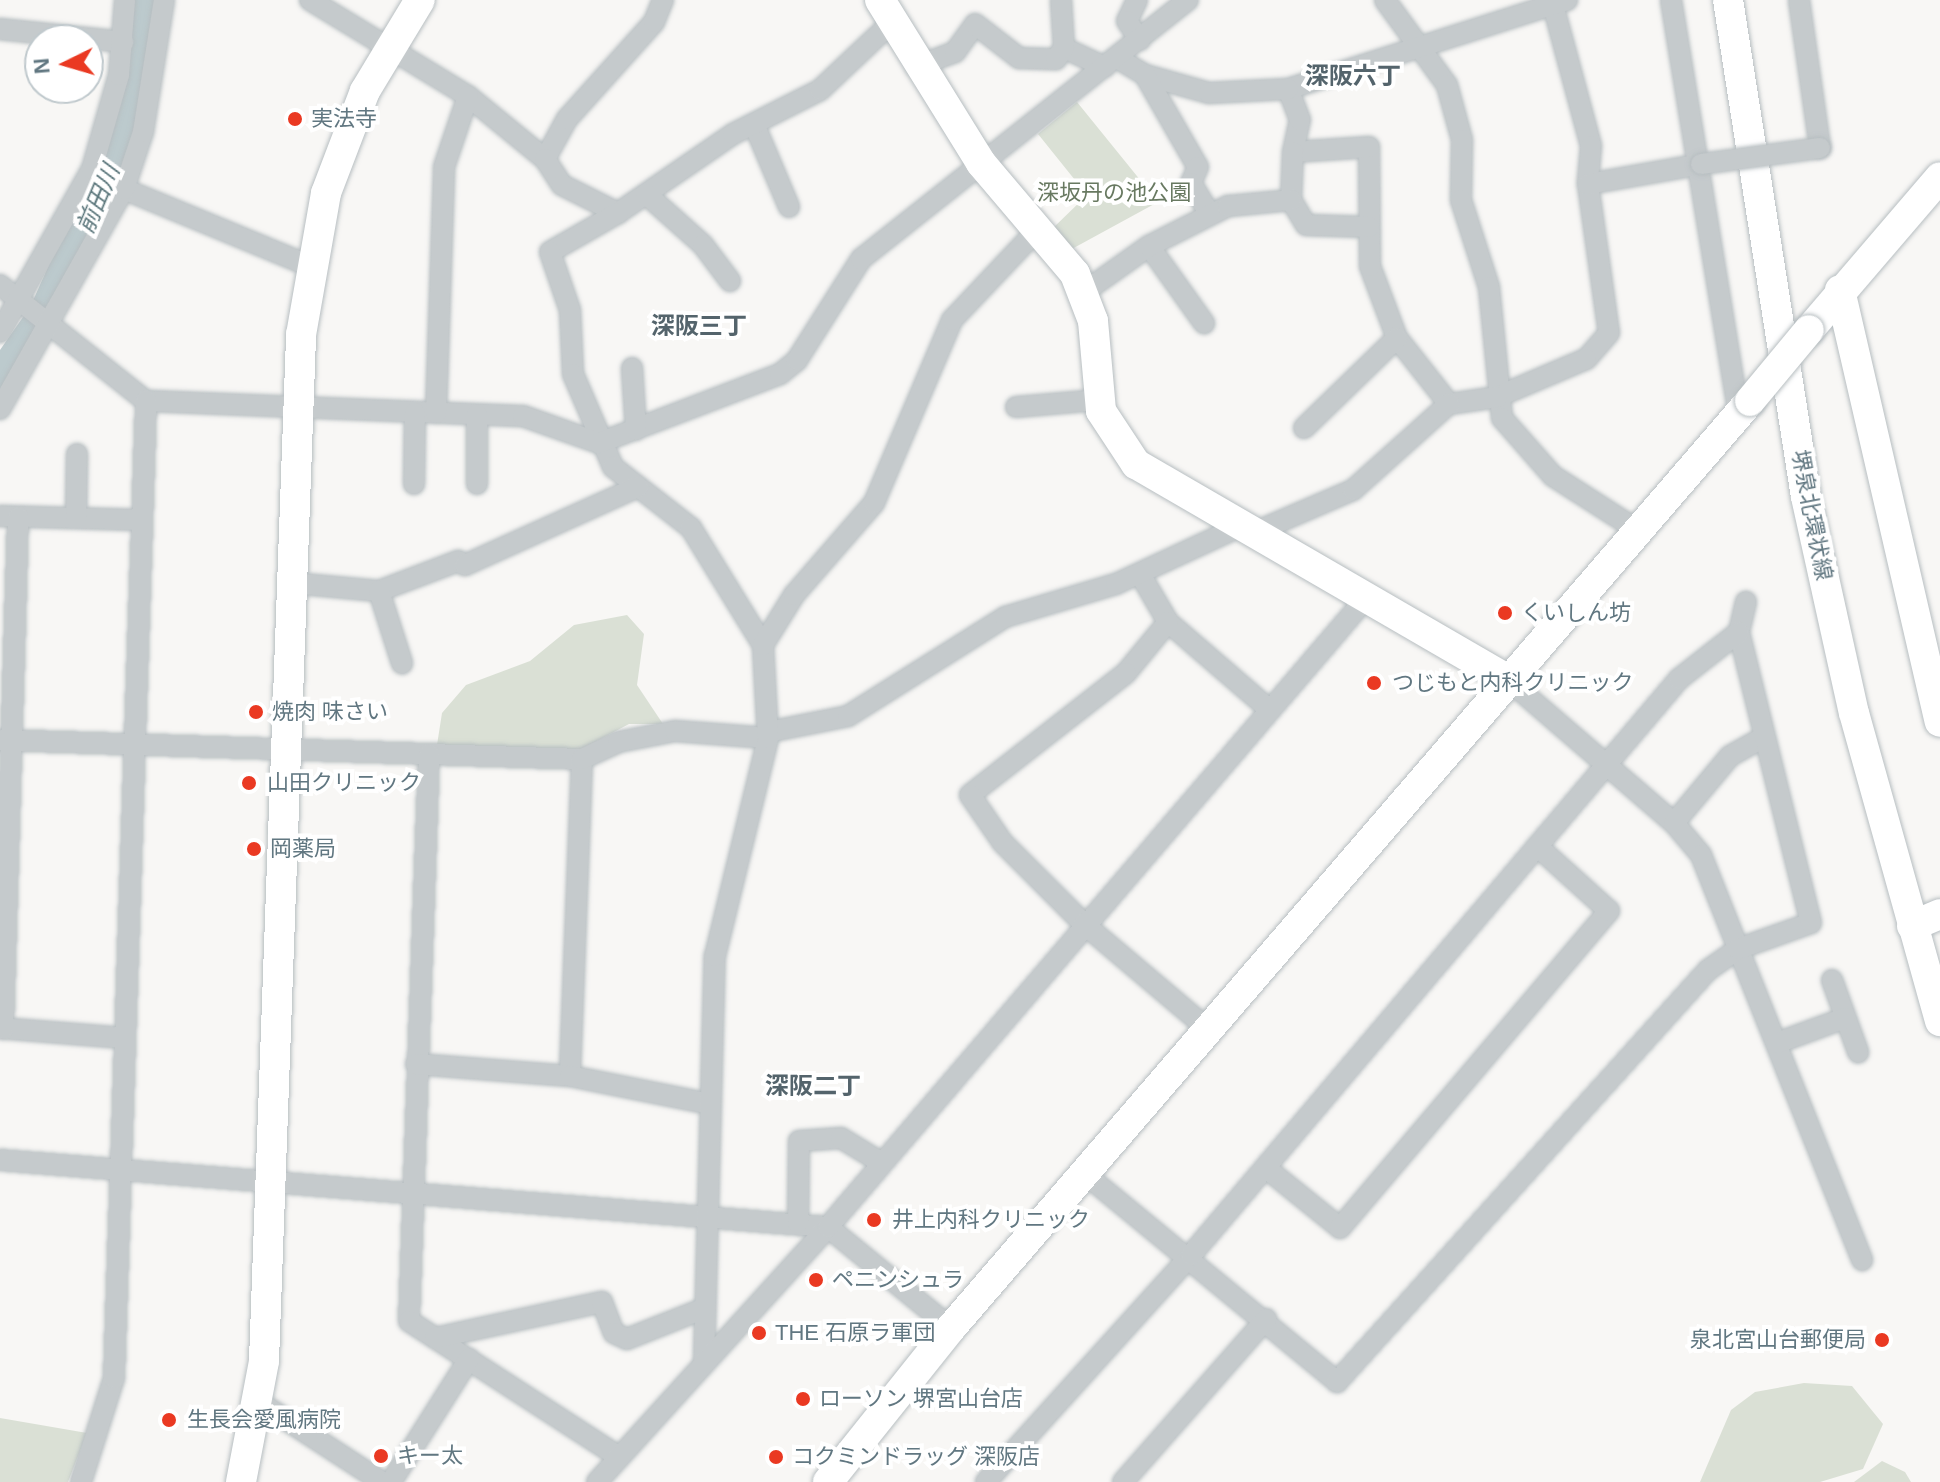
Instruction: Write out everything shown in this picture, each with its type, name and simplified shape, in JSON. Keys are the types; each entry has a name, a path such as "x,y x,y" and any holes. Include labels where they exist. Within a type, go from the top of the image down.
{"street":[{"path":"0,332 92,169 123,42 125,0"},
{"path":"0,409 124,189 143,132 164,0"},
{"path":"310,0 468,96 545,159 562,185 618,213"},
{"path":"241,1482 259,1402 298,409 310,266 326,193 387,49 420,0"},
{"path":"545,159 567,119 654,22 663,0"},
{"path":"1061,0 1064,48"},
{"path":"1137,0 1127,21 1140,40"},
{"path":"0,285 146,401 477,415 551,422 599,443 780,374 797,360 861,259 1188,0"},
{"path":"1385,0 1422,45 1447,85 1462,140 1461,200 1489,287 1497,397 1527,452 1636,529"},
{"path":"1671,0 1745,408"},
{"name":"堺泉北環状線","path":"1728,0 1806,497 1912,926 1940,1021"},
{"path":"1588,184 1701,164 1820,148 1799,0"},
{"path":"6,740 582,759 618,742 675,731 768,735 848,716 1005,617 1140,574 1353,490 1449,404 1497,397 1586,359 1609,333 1588,184 1591,146 1560,2 1288,89 1209,93 1064,48"},
{"path":"704,1363 702,1216 715,956 768,735 763,645 691,528 638,487 599,443 573,374 570,310 549,260 558,244 618,213 754,124 833,81 890,9 915,67 981,163 1084,292 1098,400 1136,464 1507,679 1674,823 1701,855 1862,1260"},
{"path":"915,67 955,52 975,24 1031,62 1046,63 1064,48"},
{"path":"0,29 123,42"},
{"path":"1145,75 1198,167 1191,183 1210,215"},
{"path":"1288,89 1300,120 1293,152 1291,200 1306,225 1369,227"},
{"path":"414,484 426,413 444,167 468,96"},
{"path":"754,124 789,207"},
{"path":"1293,152 1369,147 1370,266 1397,338 1449,404"},
{"path":"828,1482 951,1328 1210,1031 1507,679 1745,408 1840,290 1940,177"},
{"path":"124,189 310,266"},
{"path":"646,194 703,245 730,281"},
{"path":"1084,292 1149,246 1228,206 1291,200"},
{"path":"763,645 794,595 874,503 952,320 1037,230"},
{"path":"1149,246 1204,323"},
{"path":"1840,290 1940,722"},
{"path":"1304,428 1397,338"},
{"path":"632,368 636,430"},
{"path":"1016,407 1098,400"},
{"path":"81,1482 114,1378 118,1171 146,401"},
{"path":"477,415 477,484"},
{"path":"76,518 77,454"},
{"path":"292,583 379,591 458,561 465,565 638,487"},
{"path":"124,1038 2,1029 9,517 141,520"},
{"path":"1140,574 1168,622 1270,710"},
{"path":"379,591 402,663"},
{"path":"597,1482 828,1227 1084,924 1367,597"},
{"path":"1085,1174 1191,1255 1337,1382 1708,970 1738,949 1811,923 1762,738 1739,632 1746,602"},
{"path":"1168,622 1126,673 970,795 1003,843 1084,924 1210,1031"},
{"path":"986,1482 1191,1255 1679,679 1739,632"},
{"path":"1674,823 1730,756 1762,738"},
{"path":"429,754 416,1064 416,1191 409,1321 618,1456"},
{"path":"570,1076 582,759"},
{"path":"1266,1168 1340,1228 1609,911 1537,846"},
{"path":"1912,926 1940,914"},
{"path":"1832,980 1858,1052"},
{"path":"1777,1043 1845,1018"},
{"path":"416,1064 570,1076 710,1104"},
{"path":"798,1223 799,1141 841,1138 882,1163"},
{"path":"0,1160 270,1183 416,1191 828,1227 951,1328"},
{"path":"435,1338 602,1302 614,1333 627,1339 705,1308"},
{"path":"1123,1482 1266,1319"},
{"path":"391,1482 469,1359"},
{"path":"259,1402 382,1482"}],"green space":[{"name":"深坂丹の池公園","path":"1077,102 1158,202 1070,250 1051,230 1087,195 1038,134"},
{"path":"627,615 644,634 637,685 663,724 629,724 578,751 437,745 442,713 466,685 530,661 574,625"},
{"path":"1804,1383 1852,1386 1883,1424 1863,1469 1820,1482 1700,1482 1731,1410 1755,1392"},
{"path":"0,1418 87,1433 68,1482 0,1482"},
{"path":"1882,1461 1905,1472 1911,1482 1854,1482"}],"waterway":[{"name":"前田川","path":"0,378 44,315 119,148 144,0"}],"place":[{"name":"実法寺","path":"295,119"},
{"name":"くいしん坊","path":"1505,613"},
{"name":"つじもと内科クリニック","path":"1374,683"},
{"name":"焼肉 味さい","path":"256,712"},
{"name":"山田クリニック","path":"249,783"},
{"name":"岡薬局","path":"254,849"},
{"name":"井上内科クリニック","path":"874,1220"},
{"name":"ペニンシュラ","path":"816,1280"},
{"name":"THE 石原ラ軍団","path":"759,1333"},
{"name":"泉北宮山台郵便局","path":"1882,1340"},
{"name":"ローソン 堺宮山台店","path":"803,1399"},
{"name":"生長会愛風病院","path":"169,1420"},
{"name":"キー太","path":"381,1456"},
{"name":"コクミンドラッグ 深阪店","path":"776,1457"}],"district":[{"name":"深阪六丁","path":"1353,76"},
{"name":"深阪三丁","path":"699,326"},
{"name":"深阪二丁","path":"813,1086"}]}
